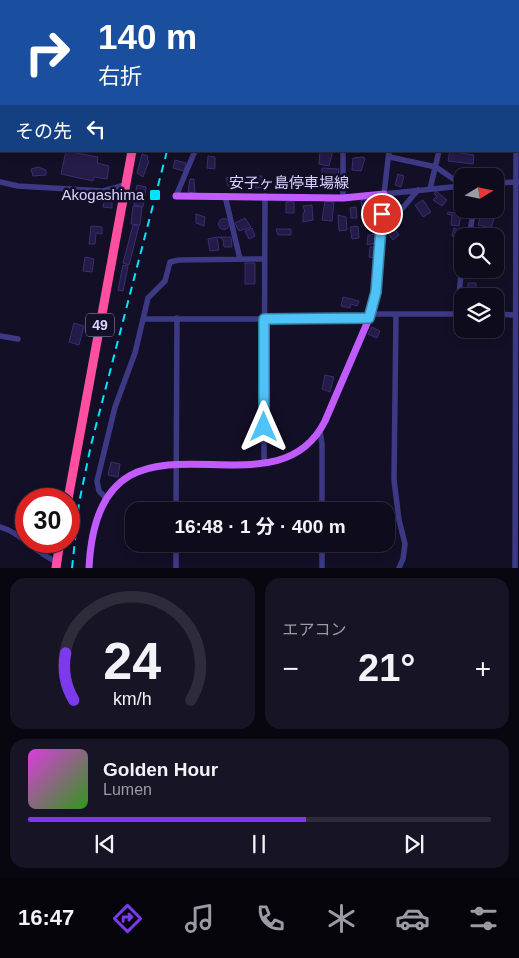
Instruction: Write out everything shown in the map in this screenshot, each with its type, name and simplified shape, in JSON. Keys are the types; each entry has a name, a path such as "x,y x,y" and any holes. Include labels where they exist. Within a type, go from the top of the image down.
{"highway":[{"name":"49","path":"70,488 132,152"}],"main road":[{"name":"安子ヶ島停車場線","path":"176,196 343,198 384,194"},
{"path":"89,568 93,526 106,498 123,480 136,473 158,466 264,464 296,453 320,431 370,316 377,279 384,194"}],"street":[{"path":"176,196 195,152"},
{"path":"343,152 343,198"},
{"path":"430,189 439,152"},
{"path":"515,568 514,315 516,152"},
{"path":"454,180 436,167 389,154 384,194 454,187"},
{"path":"0,182 18,186 104,192 125,185"},
{"path":"504,183 517,182"},
{"path":"381,228 389,224 418,190"},
{"path":"226,196 240,259"},
{"path":"264,196 264,464"},
{"path":"106,498 99,491 97,481 115,406 131,367 148,298 165,281 170,262 179,260 264,259"},
{"path":"144,318 264,319 396,314 454,314"},
{"path":"396,314 394,480 399,520 405,544 404,555 399,568"},
{"path":"504,314 514,315"},
{"path":"176,502 177,318"},
{"path":"0,336 18,338"},
{"path":"320,431 322,444 322,502"},
{"path":"0,527 18,535 56,565"},
{"path":"176,552 176,568"},
{"path":"322,552 322,568"}],"building":[{"path":"66,152 98,157 97,163 109,166 107,179 94,177 93,181 61,174"},
{"path":"320,152 333,152 329,166 319,164"},
{"path":"450,152 474,155 473,164 448,161"},
{"path":"142,154 148,156 147,160 149,161 143,177 137,173"},
{"path":"208,156 215,157 215,169 207,168"},
{"path":"353,158 365,158 361,171 352,170"},
{"path":"175,160 186,163 184,171 173,168"},
{"path":"38,167 46,170 46,175 33,176 31,169"},
{"path":"322,168 339,169 336,189 327,188 328,180 321,180"},
{"path":"398,174 404,176 401,187 395,185"},
{"path":"232,176 236,187 229,189 226,178"},
{"path":"254,176 262,176 263,187 255,188"},
{"path":"190,179 194,179 195,193 188,192"},
{"path":"137,185 146,187 145,196 135,195"},
{"path":"436,191 447,200 442,206 433,200 437,196 434,194"},
{"path":"106,193 112,194 112,208 103,207"},
{"path":"135,196 145,197 143,207 134,205"},
{"path":"361,200 371,200 371,218 363,218"},
{"path":"375,200 381,200 379,214 373,213 374,208 376,208 374,206"},
{"path":"423,200 431,212 423,217 415,205"},
{"path":"294,201 294,213 286,213 286,202"},
{"path":"325,201 334,202 332,221 322,220"},
{"path":"312,205 313,220 303,222 303,213 305,212 303,206"},
{"path":"133,206 142,207 140,225 131,224"},
{"path":"356,207 357,218 351,218 350,208"},
{"path":"448,212 454,213 454,218 460,218 459,226 451,225 452,215 447,214"},
{"path":"196,214 205,217 204,226 196,223"},
{"path":"338,215 346,217 347,230 339,231"},
{"path":"224,218 230,224 224,230 218,224"},
{"path":"245,218 251,227 239,231 235,223"},
{"path":"480,218 494,218 491,228 478,225"},
{"path":"133,225 139,226 129,265 123,263"},
{"path":"392,225 399,235 393,240 386,230"},
{"path":"91,226 102,227 102,234 96,233 95,244 89,244"},
{"path":"358,226 359,238 352,239 350,227"},
{"path":"252,228 255,236 249,239 245,231"},
{"path":"276,229 291,229 291,235 278,235"},
{"path":"377,234 376,243 367,245 368,235"},
{"path":"217,237 219,250 210,251 208,239"},
{"path":"218,237 231,237 232,247 224,247 223,239"},
{"path":"370,247 377,247 376,258 369,257"},
{"path":"85,257 94,259 92,272 83,271"},
{"path":"245,263 255,263 255,284 245,284"},
{"path":"123,265 128,266 123,291 118,290"},
{"path":"468,283 476,283 476,288 468,288"},
{"path":"343,297 359,301 357,306 351,304 350,308 341,306"},
{"path":"74,323 84,326 79,345 69,342"},
{"path":"372,327 380,331 377,338 368,334"},
{"path":"325,375 334,377 330,392 322,389"},
{"path":"111,462 120,464 118,477 108,475"}],"railway":[{"path":"72,568 79,503 91,445 167,152"}],"place":[{"name":"Akogashima","path":"155,195"}],"route":[{"path":"264,427 264,319 369,318 376,292 382,214"}]}
